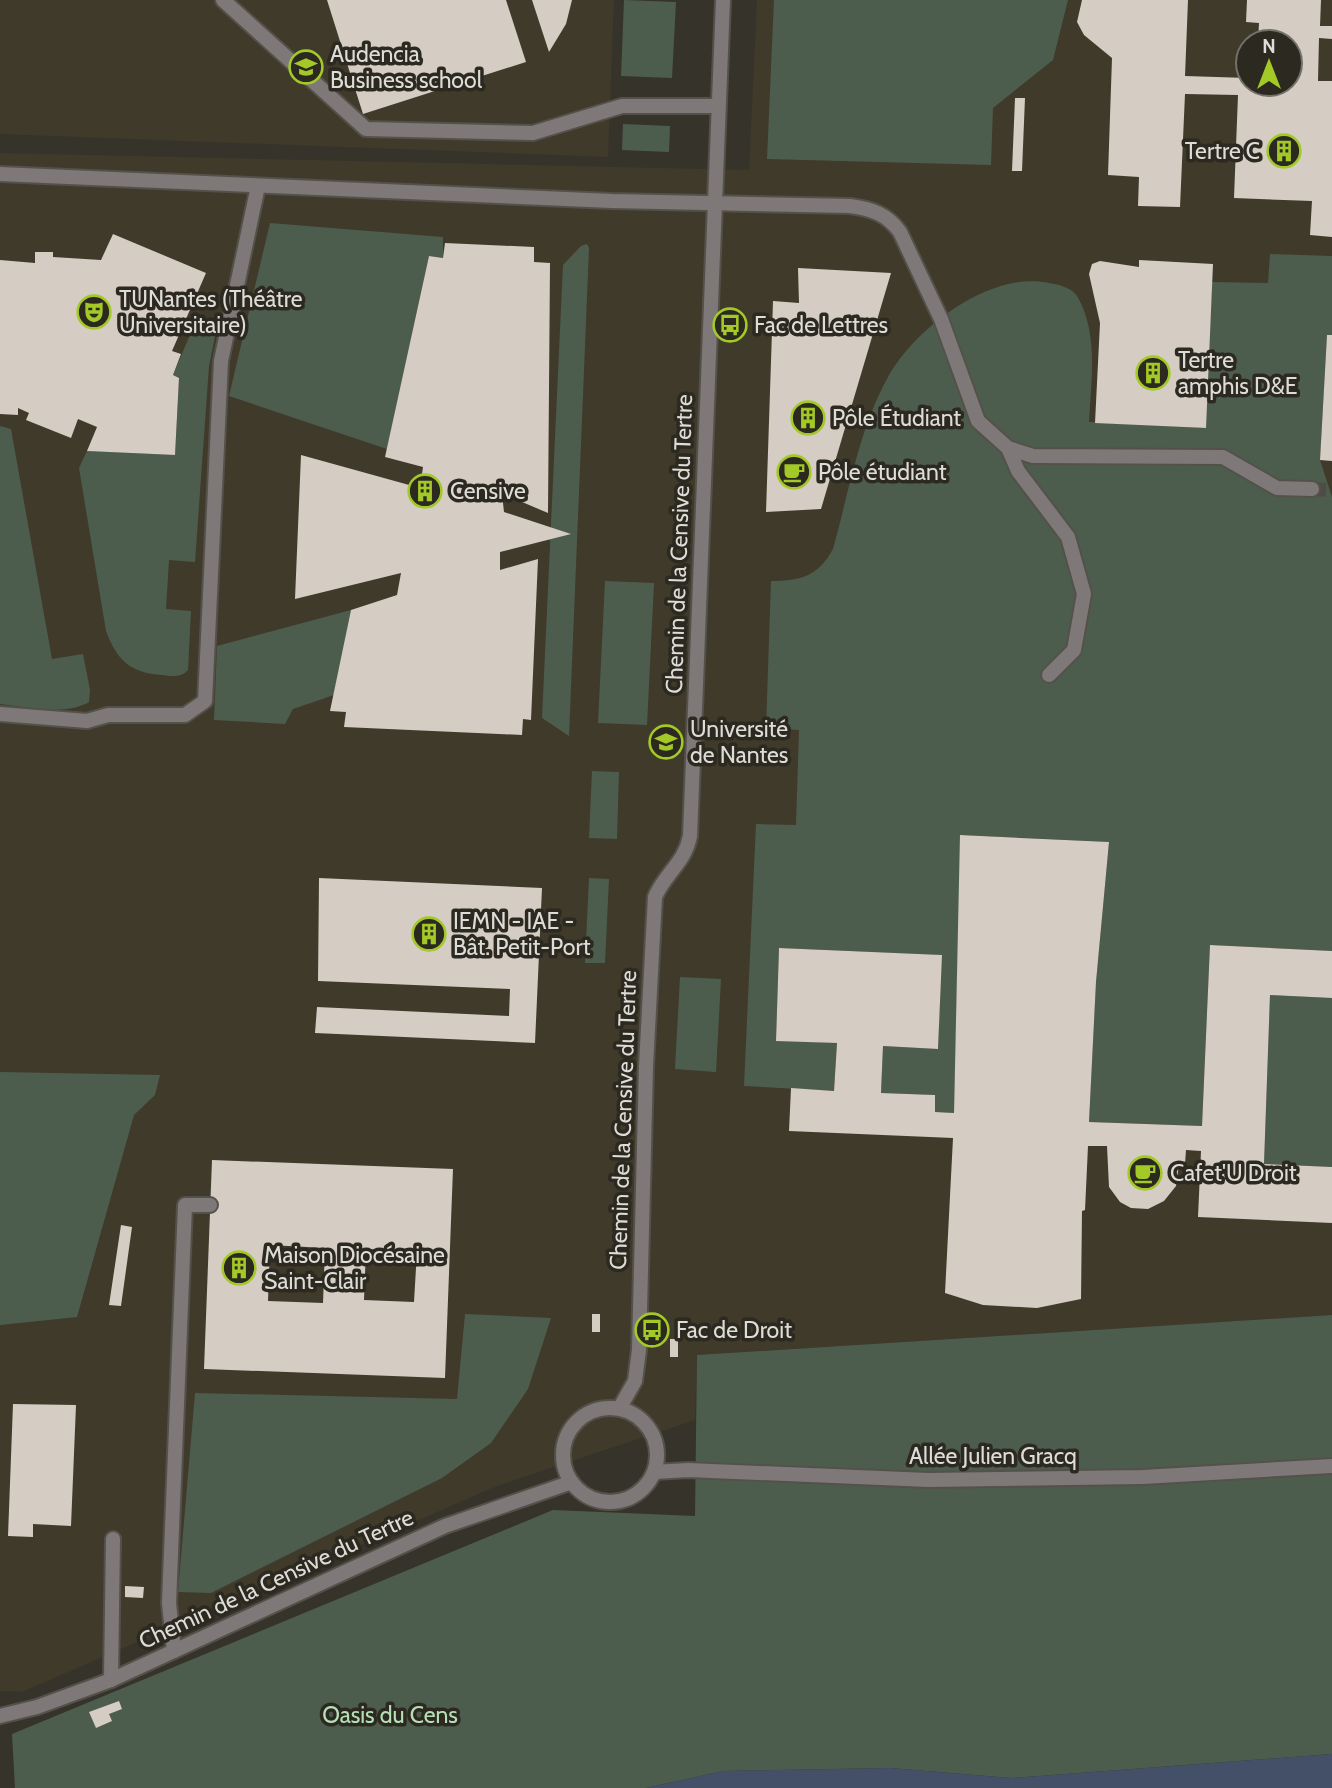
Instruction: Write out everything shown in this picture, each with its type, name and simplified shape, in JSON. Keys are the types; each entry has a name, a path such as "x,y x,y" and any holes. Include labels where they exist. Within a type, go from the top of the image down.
{"street":[{"path":"223,0 366,129 533,133 622,106 718,106"},
{"name":"Chemin de la Censive du Tertre","path":"619,1409 635,1381 639,1350 646,1066 655,897 663,879 678,867 687,851 690,836 723,0"},
{"path":"0,174 612,201 850,206 872,209 892,221 942,319 978,421 1008,448 1033,457 1223,457 1277,488 1312,489"},
{"path":"0,714 87,721 108,715 186,715 205,701 221,361 258,186"},
{"path":"1008,448 1018,471 1068,537 1084,593 1074,650 1049,675"},
{"path":"174,1651 169,1603 185,1205 210,1205"},
{"path":"619,1409 640,1418 653,1436 657,1448 654,1472 637,1493 614,1501 590,1497 572,1482 564,1461 566,1439 571,1429 587,1414 619,1409"},
{"name":"Allée Julien Gracq","path":"654,1472 702,1471 928,1480 1143,1477 1332,1466"},
{"name":"Chemin de la Censive du Tertre","path":"0,1716 37,1707 111,1680 445,1526 572,1482"},
{"path":"111,1680 113,1539"}],"shaded area":[{"name":"Audencia Business school","path":"0,0 614,0 608,157 0,134"},
{"name":"Université de Nantes","path":"757,0 1332,0 1332,1315 697,1355 695,1420 497,1486 22,1692 0,1691 0,153 749,170"}],"green space":[{"path":"624,0 676,2 672,78 621,76"},
{"path":"774,0 1068,0 1053,60 993,108 991,165 767,159"},
{"path":"623,124 670,126 669,152 622,150"},
{"path":"270,223 443,237 443,258 429,256 387,449 229,396"},
{"path":"587,244 589,248 569,736 542,718 563,265 581,246"},
{"path":"1270,254 1332,256 1332,335 1327,335 1320,460 1332,497 1332,951 1210,945 1202,1126 1089,1122 1096,982 1109,842 961,835 954,1113 935,1112 935,1095 881,1093 883,1046 938,1049 941,955 779,948 776,1040 837,1043 834,1091 744,1086 756,824 796,825 799,730 766,728 771,581 791,580 808,575 821,565 833,549 869,418 900,358 936,322 980,294 1003,285 1027,281 1049,283 1072,290 1084,310 1092,358 1089,422 1205,428 1212,282 1268,283"},
{"path":"198,316 218,321 209,366 195,562 169,560 166,609 191,611 188,670 169,676 133,668 120,657 110,641 106,631 79,468 87,451 175,455 179,378 173,375"},
{"path":"0,426 11,429 52,659 83,654 90,690 89,702 69,709 0,704"},
{"path":"605,581 654,583 647,725 598,723"},
{"path":"351,610 334,695 293,709 285,724 214,720 217,646"},
{"path":"592,771 619,772 617,839 589,838"},
{"path":"589,878 609,879 605,963 585,963"},
{"path":"680,977 721,979 716,1072 675,1069"},
{"path":"1270,995 1332,998 1332,1167 1264,1164"},
{"path":"0,1072 160,1075 155,1095 134,1115 77,1317 0,1325"},
{"path":"465,1314 551,1318 528,1389 491,1443 442,1478 211,1593 178,1592 195,1393 457,1399"},
{"name":"Oasis du Cens","path":"1332,1315 1332,1754 1011,1778 890,1768 723,1771 646,1788 15,1788 12,1734 553,1510 695,1516 697,1355"}],"water":[{"path":"1332,1754 1332,1788 646,1788 723,1771 890,1768 1011,1778"}],"building":[{"path":"327,0 506,0 526,62 363,114"},
{"path":"532,0 572,0 566,24 549,52"},
{"path":"1082,0 1188,0 1185,76 1234,78 1234,95 1185,94 1180,207 1138,206 1139,177 1108,175 1112,58 1084,35 1077,22"},
{"path":"1247,0 1321,0 1320,26 1332,26 1332,39 1319,38 1318,81 1332,81 1332,237 1310,235 1312,201 1234,198 1238,98 1304,98 1304,28 1259,28 1259,23 1246,22"},
{"path":"1015,98 1025,98 1022,171 1012,171"},
{"name":"TUNantes (Théâtre Universitaire)","path":"113,234 206,273 172,351 181,354 173,375 179,378 175,455 87,451 97,427 78,419 71,438 26,420 29,413 18,408 18,415 0,414 0,260 35,263 35,252 53,252 53,257 101,260"},
{"name":"Censive","path":"445,243 534,247 534,262 550,263 548,513 503,494 503,503 504,512 571,534 500,552 500,570 538,559 531,720 523,719 522,735 344,727 346,712 330,711 351,610 397,595 401,573 295,599 301,455 420,488 423,467 385,457 429,256 443,258"},
{"name":"Tertre amphis D&E","path":"1139,260 1213,264 1206,428 1095,423 1100,323 1089,274 1092,264 1100,261 1139,267"},
{"name":"Pôle Étudiant","path":"798,268 891,273 821,509 766,512 773,301 799,303"},
{"path":"735,317 743,317 742,335 735,335"},
{"path":"1327,335 1332,335 1332,461 1320,460"},
{"path":"679,399 687,399 687,418 679,417"},
{"path":"960,835 1109,842 1096,982 1089,1122 1202,1126 1210,945 1332,951 1332,998 1270,995 1264,1164 1332,1167 1332,1223 1198,1217 1201,1151 1186,1150 1185,1164 1179,1164 1176,1186 1164,1201 1148,1209 1131,1208 1120,1202 1109,1187 1107,1146 1088,1146 1085,1210 1082,1211 1081,1299 1037,1308 983,1305 945,1293 953,1138 789,1131 791,1088 834,1091 837,1043 776,1041 779,948 942,955 938,1049 883,1046 881,1093 935,1095 935,1112 954,1113"},
{"name":"IEMN - IAE - Bât. Petit-Port","path":"319,878 542,888 535,1043 315,1033 317,1007 509,1016 510,989 318,981"},
{"name":"Maison Diocésaine Saint-Clair","path":"212,1160 453,1169 445,1378 204,1369","holes":["270,1245 325,1248 323,1303 268,1301","366,1249 417,1251 414,1302 364,1300"]},
{"path":"121,1225 132,1227 121,1306 109,1305"},
{"path":"592,1314 600,1314 600,1332 592,1332"},
{"path":"670,1339 678,1339 678,1357 670,1357"},
{"path":"13,1404 76,1405 71,1526 33,1524 33,1537 8,1536"},
{"path":"125,1586 144,1587 143,1598 125,1597"},
{"path":"119,1701 122,1709 109,1714 112,1721 96,1728 89,1712"}],"tunnel":[{"path":"1312,489 1332,490"}],"place":[{"name":"Audencia Business school","path":"306,67"},
{"name":"Tertre C","path":"1284,151"},
{"name":"TUNantes (Théâtre Universitaire)","path":"94,312"},
{"name":"Fac de Lettres","path":"730,325"},
{"name":"Tertre amphis D&E","path":"1153,373"},
{"name":"Pôle Étudiant","path":"808,418"},
{"name":"Pôle étudiant","path":"794,472"},
{"name":"Censive","path":"425,491"},
{"name":"Université de Nantes","path":"666,742"},
{"name":"IEMN - IAE - Bât. Petit-Port","path":"429,934"},
{"name":"Cafet'U Droit","path":"1145,1173"},
{"name":"Maison Diocésaine Saint-Clair","path":"239,1268"},
{"name":"Fac de Droit","path":"652,1330"}]}
